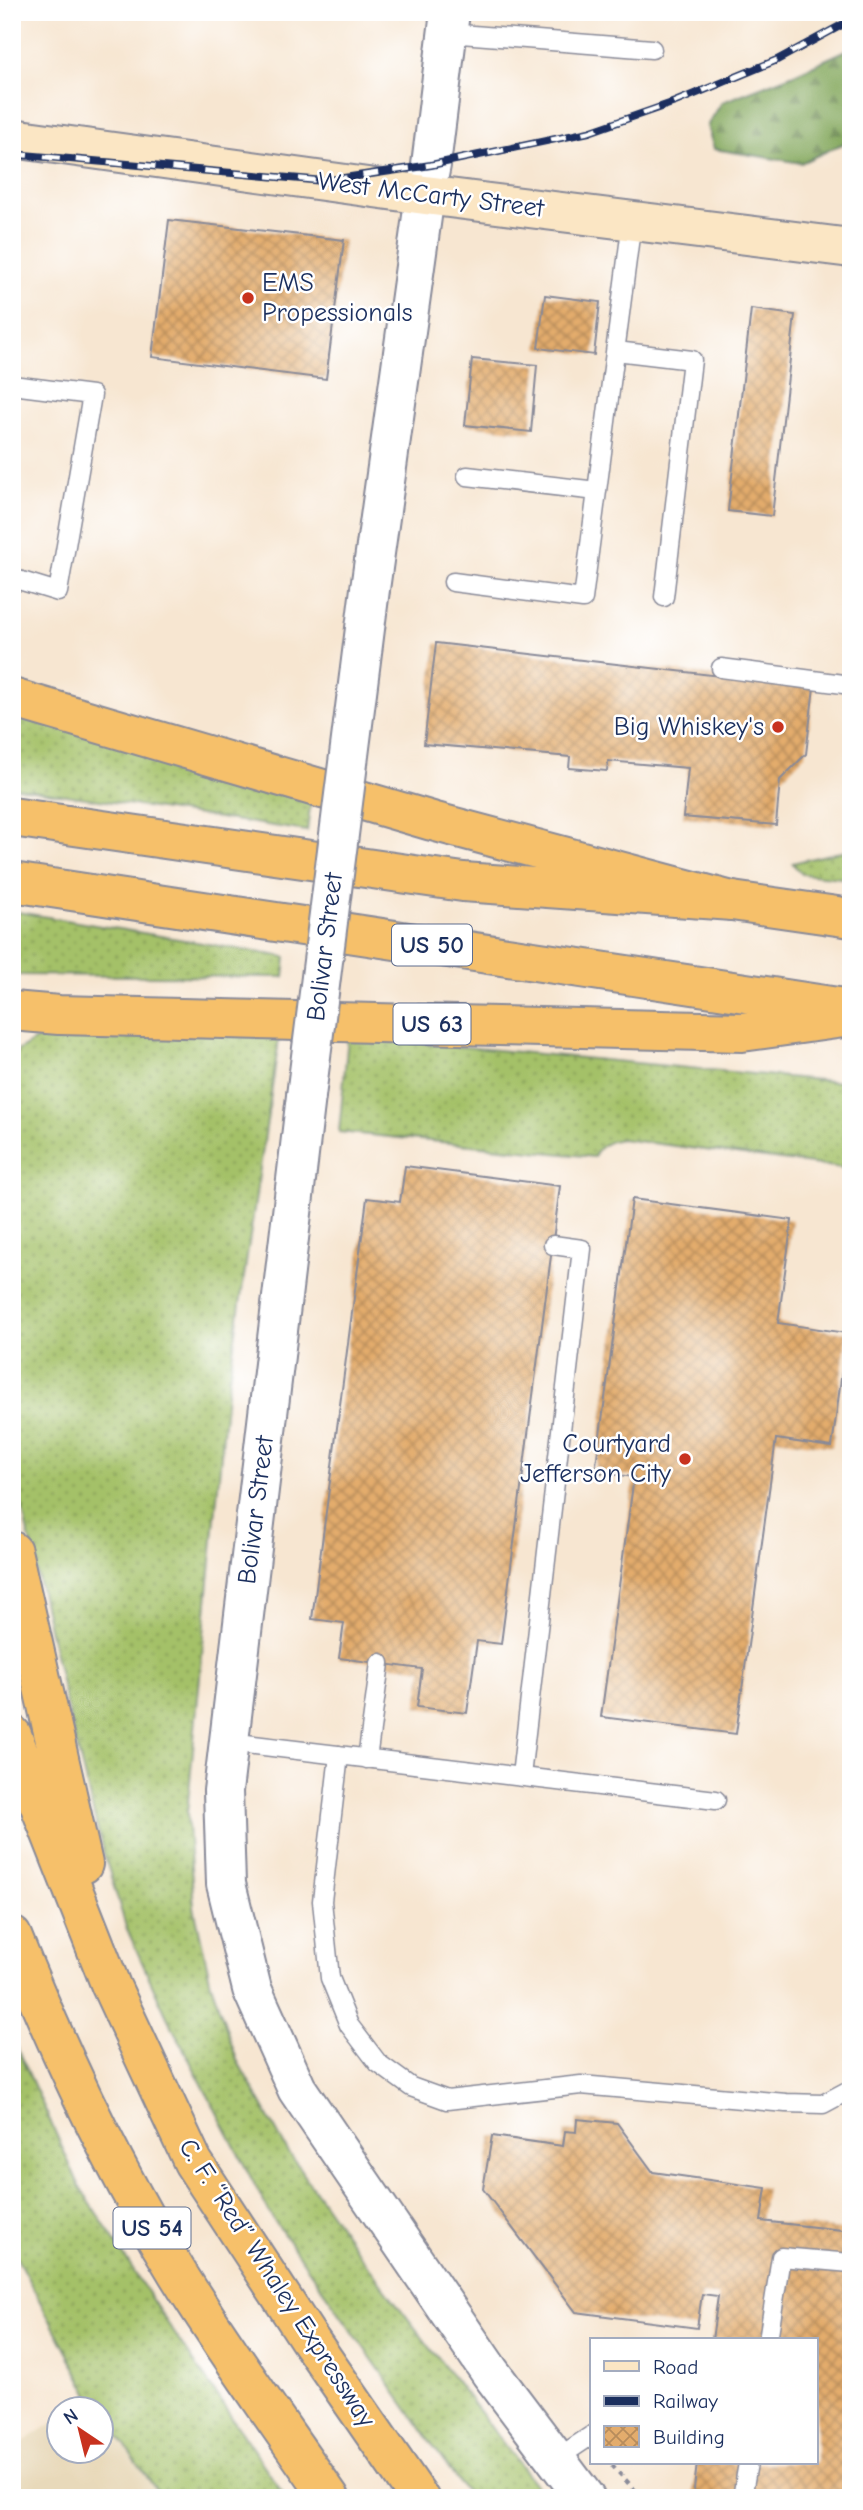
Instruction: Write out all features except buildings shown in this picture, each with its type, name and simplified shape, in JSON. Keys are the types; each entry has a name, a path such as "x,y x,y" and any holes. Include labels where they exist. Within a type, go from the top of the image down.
{"highway":[{"path":"12,698 432,821 732,901"},
{"path":"12,817 463,882 732,901 851,918"},
{"name":"US 50","path":"12,882 851,1009"},
{"name":"US 63","path":"12,1011 59,1015 742,1032 851,1017"},
{"path":"12,1039 59,1015"},
{"path":"12,1551 111,1986"},
{"name":"US 54","path":"12,1735 111,1986"},
{"name":"US 54","path":"12,1936 51,2033 115,2164 178,2274 330,2498"},
{"name":"C. F. “Red” Whaley Expressway","path":"111,1986 193,2162 309,2339 419,2498"}],"main road":[{"name":"West McCarty Street","path":"12,138 425,195 851,248"}],"street":[{"name":"Bolivar Street","path":"449,22 370,589 306,1096 223,1791 226,1884 251,1989 297,2090 490,2372 585,2498"}],"lane":[{"path":"449,22 652,49"},
{"path":"453,582 583,599 632,221"},
{"path":"616,351 692,360 664,597"},
{"path":"12,385 92,395 58,592 12,578"},
{"path":"467,477 597,491"},
{"path":"721,668 851,685"},
{"path":"521,1776 582,1249 553,1245"},
{"path":"367,1759 380,1663"},
{"path":"229,1742 716,1800"},
{"path":"339,1755 322,1901 330,1978 349,2025 377,2063 411,2087 447,2100 580,2085 822,2104 851,2089"},
{"path":"768,2338 781,2257 851,2263"},
{"path":"556,2459 590,2436"},
{"path":"742,2498 748,2464"}],"path":[{"path":"612,2464 642,2498"}],"shaded area":[{"path":"46,2427 46,2464 116,2464 116,2433 162,2498 12,2498 12,2449"}],"green space":[{"path":"851,48 851,140 801,163 714,149 707,126 722,102"},
{"path":"12,712 311,799 307,831 12,787"},
{"path":"851,849 851,879 802,874 792,863"},
{"path":"12,911 286,957 284,977 12,975"},
{"path":"67,1033 280,1033 227,1392 187,1813 194,1907 211,1984 237,2060 287,2150 361,2257 545,2498 470,2498 271,2216 167,2017 126,1927 102,1847 65,1699 12,1462 12,1054 36,1040"},
{"path":"348,1036 851,1083 851,1169 621,1139 604,1144 594,1157 339,1132"},
{"path":"12,2037 80,2187 156,2306 286,2498 162,2498 116,2433 116,2394 89,2394 12,2249"}],"railway":[{"path":"12,154 324,181 431,165 589,132 675,102 777,60 851,20"}],"place":[{"name":"EMS Propessionals","path":"248,298"},
{"name":"Big Whiskey's","path":"778,727"},
{"name":"Courtyard Jefferson City","path":"685,1459"}]}
